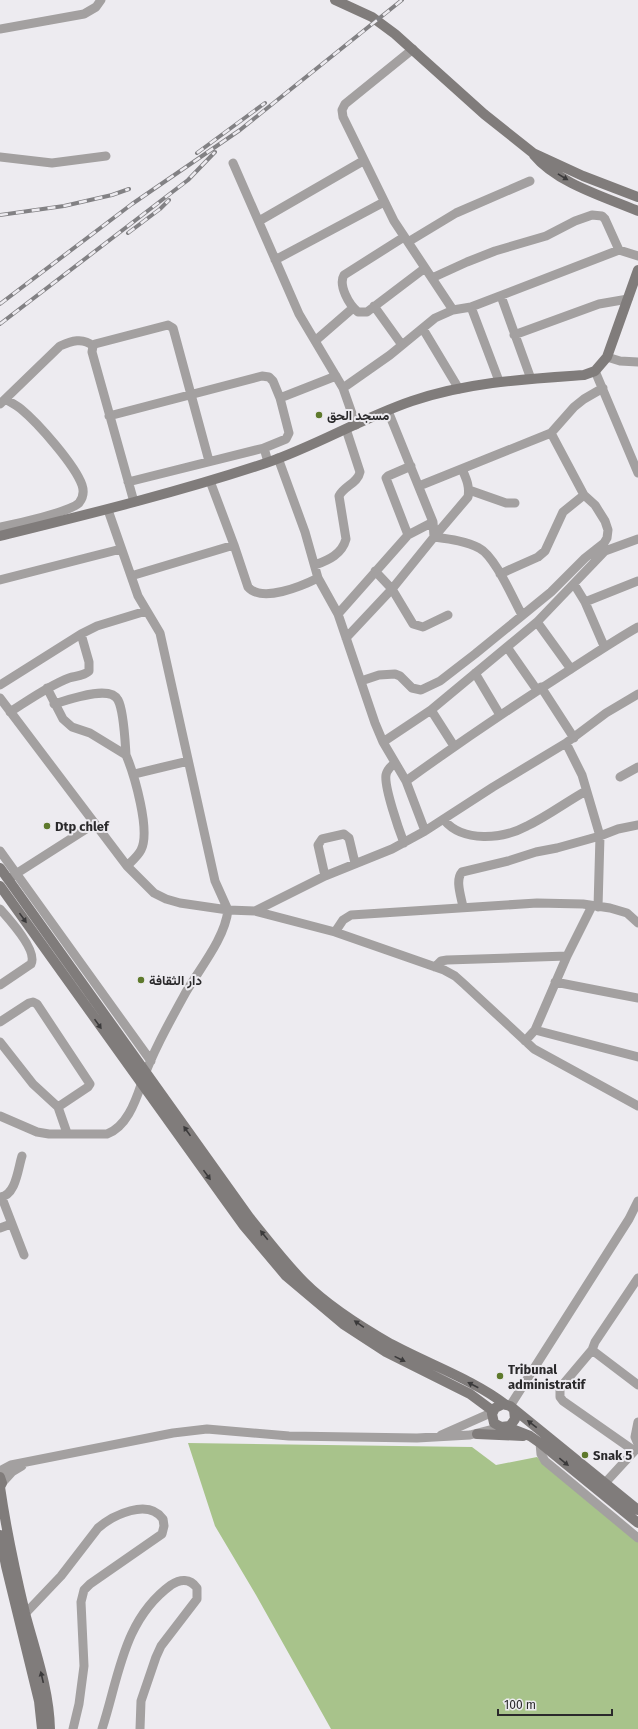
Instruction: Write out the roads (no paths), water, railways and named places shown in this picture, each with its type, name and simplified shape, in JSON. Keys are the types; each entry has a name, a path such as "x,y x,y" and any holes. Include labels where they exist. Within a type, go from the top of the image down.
{"main road":[{"path":"335,0 372,17 413,49 502,130 533,153 583,176 638,197"},
{"path":"533,153 542,165 577,185 638,211"},
{"path":"0,536 108,510 210,481 268,462 412,401 499,381 584,375 595,371 607,357 638,270"},
{"path":"0,868 141,1084 244,1226 343,1324 386,1352 466,1392 493,1411"},
{"path":"8,880 288,1271 368,1330 391,1344 487,1392 510,1407 638,1510"},
{"path":"510,1407 497,1406 493,1411 492,1417 494,1423 530,1436 638,1523"},
{"path":"504,1427 512,1424 515,1419 510,1407"},
{"path":"477,1434 530,1436"},
{"path":"0,1484 10,1565"},
{"path":"0,1535 10,1565 22,1617 39,1700 42,1729"},
{"path":"22,1617 42,1676 50,1716 50,1729"}],"street":[{"path":"0,29 84,14 96,7 101,0"},
{"path":"413,49 345,104 342,110 343,117 384,202 406,239 453,310"},
{"path":"0,157 52,163 106,156"},
{"path":"259,221 363,160"},
{"path":"233,163 299,314 343,388 356,425"},
{"path":"425,268 363,313 358,312 353,308 342,284 344,275 406,239 456,213 530,181"},
{"path":"276,260 384,202"},
{"path":"432,278 495,251 546,236 592,215 602,216 605,219 620,250"},
{"path":"343,388 402,345 435,318 453,310 471,307 501,296 620,250 638,256"},
{"path":"501,296 531,379"},
{"path":"514,335 599,304 628,298"},
{"path":"374,306 402,345"},
{"path":"471,307 499,381"},
{"path":"315,340 353,308"},
{"path":"0,528 73,508 82,498 83,486 78,477 45,432 21,409 3,402 60,346 70,342 80,340 93,346 168,325 171,326 173,328 209,461"},
{"path":"423,329 459,389"},
{"path":"93,346 92,352 134,502"},
{"path":"607,357 620,361 638,362"},
{"path":"595,371 635,458 638,473"},
{"path":"109,416 262,376 269,377 273,381 280,398 289,433 288,436 276,444 128,482"},
{"path":"280,398 336,376"},
{"path":"419,486 551,434 574,407 584,399 603,388"},
{"path":"388,411 433,522 434,537"},
{"path":"315,566 338,554 345,544 346,539 340,496 342,491 357,479 360,472 346,428"},
{"path":"361,681 379,675 395,674 400,676 412,688 421,690 427,688 453,672 562,582 585,558 604,543 607,538 608,530 605,521 595,505 584,495 551,434"},
{"path":"264,448 268,462"},
{"path":"278,458 305,532 318,578 338,614 375,723 383,742 406,781 425,831"},
{"path":"408,535 386,478 411,466"},
{"path":"346,638 392,589 468,497 468,482 462,469"},
{"path":"210,481 234,544 248,587 253,593 271,594 305,584 318,578"},
{"path":"469,490 506,503 515,503"},
{"path":"500,574 538,557 545,551 563,512 584,495"},
{"path":"0,1116 37,1132 49,1134 100,1134 114,1131 122,1125 151,1061 186,992 220,937 228,910 216,881 160,633 138,596 108,510"},
{"path":"338,614 408,535 433,522"},
{"path":"434,537 478,547 490,558 522,615"},
{"path":"383,742 431,710 537,622 605,551 638,539"},
{"path":"131,576 234,544"},
{"path":"0,580 121,549"},
{"path":"375,571 392,589 413,624 423,627 448,615"},
{"path":"585,602 638,581"},
{"path":"574,584 585,602 604,646"},
{"path":"0,685 81,634 97,626 146,610"},
{"path":"537,622 571,669"},
{"path":"406,781 454,746 539,689 604,646 638,627"},
{"path":"10,712 47,688 69,678 90,671 81,634"},
{"path":"507,647 574,738"},
{"path":"475,673 500,715"},
{"path":"47,688 63,719 72,727 90,733 126,755"},
{"path":"54,704 94,693 113,694 118,699 121,708 126,755 134,774 142,814 144,841 141,849 127,866"},
{"path":"255,911 325,876 404,843 444,820 493,787 574,738 606,713 638,694"},
{"path":"0,698 127,866 154,893 166,899 228,910 255,911 335,932 435,967 455,976 534,1049 638,1106"},
{"path":"431,710 454,746"},
{"path":"525,1041 535,1030 567,956 595,906 600,836 579,767 566,743"},
{"path":"134,774 188,761"},
{"path":"395,763 387,771 386,777 391,803 404,843"},
{"path":"620,777 638,767"},
{"path":"444,820 449,827 458,832 485,836 499,835 526,827 586,791"},
{"path":"8,880 94,824"},
{"path":"463,907 458,880 459,875 462,872 600,836 618,829 638,825"},
{"path":"325,876 318,845 322,839 344,834 347,835 355,863"},
{"path":"0,851 8,880 151,1061"},
{"path":"335,932 343,920 351,915 537,903 610,908 627,913 638,923"},
{"path":"0,909 27,944 31,952 32,961 31,964 0,985"},
{"path":"435,967 441,961 447,960 567,956"},
{"path":"555,982 638,998"},
{"path":"0,1022 29,1003 33,1002 37,1004 90,1084 88,1087 58,1107"},
{"path":"535,1030 638,1057"},
{"path":"0,1042 33,1084 58,1107 67,1133"},
{"path":"22,1156 11,1191 7,1196 1,1198 24,1255"},
{"path":"510,1407 629,1219 638,1201"},
{"path":"0,1228 11,1224"},
{"path":"636,1447 560,1397 560,1388 592,1350 595,1342 638,1278"},
{"path":"592,1350 638,1385"},
{"path":"438,1436 493,1411"},
{"path":"605,1483 636,1447 635,1437 638,1422"},
{"path":"0,1471 11,1465 173,1432 196,1430 362,1438 417,1438 477,1434 504,1427"},
{"path":"540,1443 541,1454 545,1461 638,1538"},
{"path":"0,1484 12,1472 32,1461"},
{"path":"22,1617 61,1576 98,1528 105,1522 124,1512 132,1511 154,1511 163,1519 164,1526 162,1534 90,1584 82,1595 84,1666 79,1704 73,1729"},
{"path":"102,1729 120,1664 130,1639 144,1611 172,1584 179,1580 186,1580 197,1588 197,1599 161,1646 141,1700 140,1729"}],"railway":[{"path":"0,304 132,204 240,130 402,0"},
{"path":"197,153 265,103"},
{"path":"0,324 188,180 215,152"},
{"path":"0,215 64,206 112,195 129,189"},
{"path":"128,233 160,209 169,200"}],"place":[{"name":"مسجد الحق","path":"319,415"},
{"name":"Dtp chlef","path":"47,826"},
{"name":"دار الثقافة","path":"141,980"},
{"name":"Tribunal administratif","path":"500,1376"},
{"name":"Snak 5","path":"585,1455"}]}
